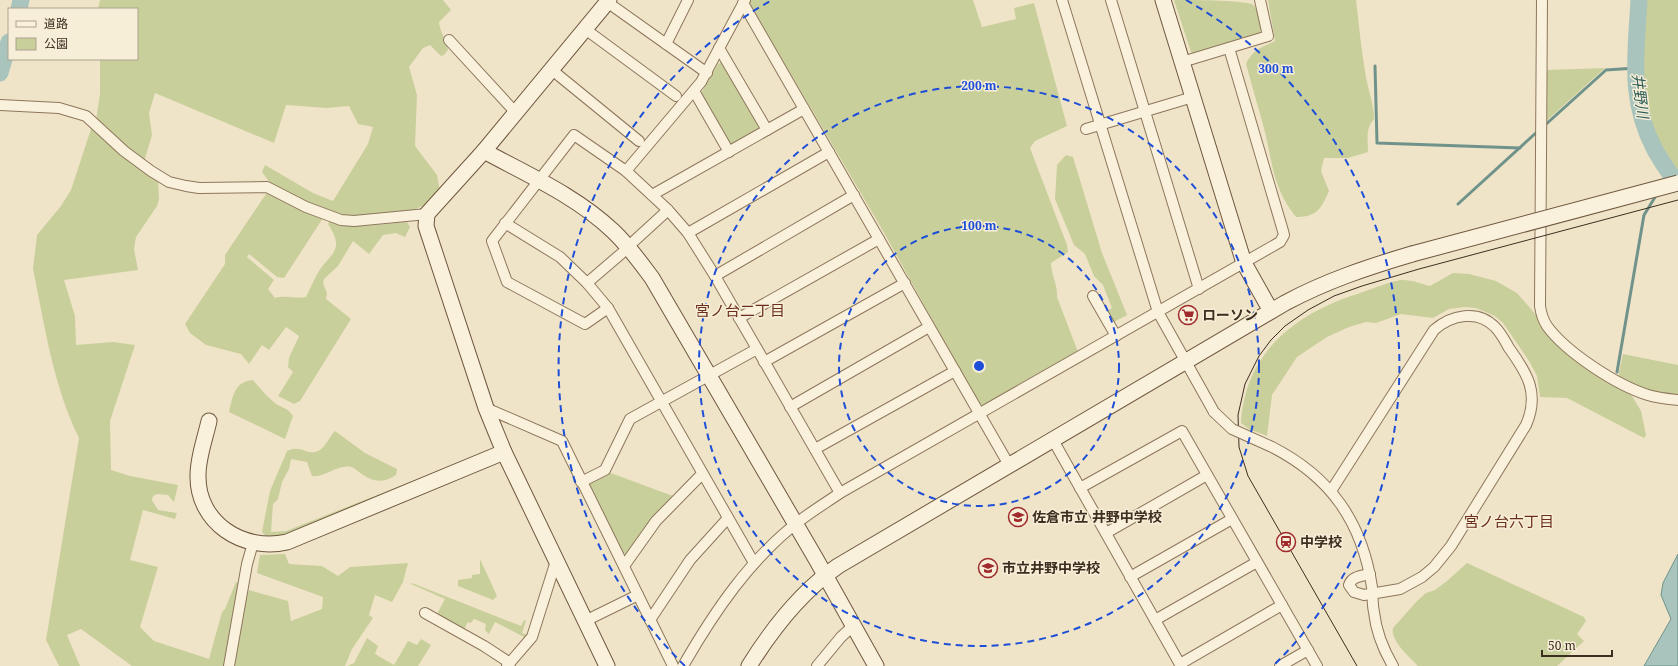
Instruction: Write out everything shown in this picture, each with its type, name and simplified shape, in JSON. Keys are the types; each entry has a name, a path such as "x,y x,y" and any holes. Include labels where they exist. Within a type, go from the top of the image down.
{"street":[{"path":"666,44 688,0"},
{"path":"1062,0 1158,312 1214,412 1232,429 1272,447 1308,469 1331,492 1342,506 1357,531 1365,554 1373,593 1373,611 1384,650 1393,666"},
{"path":"1111,0 1199,289"},
{"path":"1163,0 1244,263 1271,311"},
{"path":"1542,0 1540,206 1540,306 1542,315 1546,325 1563,342 1608,376 1649,395 1678,400"},
{"path":"607,666 504,452 486,408 430,241 426,226 427,214 484,151 608,1 707,73"},
{"path":"1182,62 1268,36 1258,1"},
{"path":"626,171 694,91 707,73 744,2"},
{"path":"744,2 804,109 1010,465"},
{"path":"585,29 676,96"},
{"path":"449,40 516,113"},
{"path":"719,48 767,130"},
{"path":"683,666 699,638 725,599 754,563 795,524 840,493 1280,242 1284,235 1229,48"},
{"path":"552,70 639,141"},
{"path":"694,91 729,152"},
{"path":"1086,129 1193,97"},
{"path":"1,105 59,108 86,116 124,151 151,172 169,182 199,188 267,187 306,207 341,220 354,221 427,214"},
{"path":"652,195 804,109"},
{"path":"608,308 584,324 507,282 492,241 574,135 626,171 668,210 688,233 715,276 840,493"},
{"path":"484,151 579,204 612,231 628,247 652,278 708,377 825,575 876,666"},
{"path":"688,233 829,152"},
{"path":"749,666 788,614 825,575 1271,311 1328,281 1357,270 1412,254 1678,183"},
{"path":"715,276 854,195"},
{"path":"632,243 668,210"},
{"path":"505,223 560,258 587,283 608,308 754,563"},
{"path":"739,318 879,239"},
{"path":"587,283 622,253"},
{"path":"764,362 905,283"},
{"path":"1093,296 1116,336"},
{"path":"1331,492 1434,330 1446,321 1460,316 1477,317 1495,328 1529,379 1532,402 1526,424 1451,546 1434,567 1422,577 1400,588 1373,593 1358,594 1354,592 1349,585 1355,578 1370,574"},
{"path":"790,407 930,327"},
{"path":"581,482 605,470 630,419 757,349"},
{"path":"815,449 955,371"},
{"path":"486,408 562,441 673,666"},
{"path":"209,421 199,461 198,476 203,498 210,513 225,530 241,539 253,543 276,544 287,542 504,452"},
{"path":"1080,488 1182,431 1317,666"},
{"path":"1053,440 1181,665 1282,606"},
{"path":"624,566 656,521 702,474"},
{"path":"1106,533 1207,475"},
{"path":"650,620 690,560 728,518"},
{"path":"1130,576 1232,519"},
{"path":"229,666 247,564 253,543"},
{"path":"425,613 484,646 508,664 532,637 556,561"},
{"path":"1155,620 1257,562"},
{"path":"585,621 638,595"},
{"path":"817,666 841,637 854,626"},
{"path":"1280,666 1308,650"}],"green space":[{"path":"100,0 443,0 451,10 439,22 448,50 441,56 430,45 423,48 409,67 417,95 415,146 437,175 440,191 425,205 413,210 354,217 342,216 308,204 270,183 262,172 265,165 313,193 333,201 368,144 373,127 358,124 349,106 327,108 286,105 274,143 155,93 149,113 152,135 144,162 96,120 100,94 100,60 138,60 138,8 98,8"},
{"path":"750,0 973,0 982,27 1016,19 1014,8 1034,3 1067,126 1035,141 1030,148 1067,245 1068,252 1051,263 1051,267 1057,297 1078,352 986,404 982,405 978,402 883,231 749,3"},
{"path":"1174,0 1226,1 1252,4 1258,12 1262,30 1258,34 1192,55"},
{"path":"1268,0 1356,0 1366,77 1374,113 1374,119 1368,131 1368,152 1348,158 1324,158 1321,171 1329,191 1321,207 1314,214 1303,217 1296,217 1288,206 1278,186 1246,64 1255,52 1275,41"},
{"path":"1643,0 1678,0 1678,171 1673,173 1651,134 1642,107 1639,77 1639,46"},
{"path":"722,62 758,126 758,129 733,145 728,144 701,95 718,64"},
{"path":"1605,68 1544,123 1545,70"},
{"path":"92,126 158,180 159,199 157,206 136,237 134,249 138,270 64,280 75,316 76,345 113,342 135,345 110,421 111,470 130,476 178,485 174,502 168,495 157,494 153,496 152,500 158,510 177,513 175,519 143,510 130,560 158,567 140,627 154,641 209,659 222,612 225,609 236,582 239,583 225,666 132,666 81,629 67,635 80,666 59,666 46,640 79,438 70,418 56,377 33,269 37,235 61,206 71,190"},
{"path":"1066,155 1073,157 1102,253 1127,315 1114,322 1107,311 1112,308 1103,285 1094,276 1085,254 1074,245 1055,199 1057,165"},
{"path":"268,191 323,218 284,278 277,277 249,254 247,257 274,280 268,289 275,298 306,297 319,271 335,250 336,240 328,224 330,220 358,226 407,222 410,227 405,237 396,233 383,235 369,254 353,241 338,266 324,279 323,283 327,293 326,299 351,319 300,401 294,404 278,396 293,372 288,367 289,358 299,336 286,327 269,350 262,345 249,364 241,354 206,345 190,333 185,324 225,264 225,255"},
{"path":"1453,273 1469,274 1496,281 1517,293 1537,316 1632,396 1641,411 1646,435 1644,438 1567,398 1540,397 1537,376 1529,361 1503,323 1495,316 1476,308 1465,307 1449,309 1433,318 1401,314 1376,323 1366,322 1349,327 1327,337 1297,357 1272,395 1267,436 1249,429 1241,423 1245,398 1252,376 1264,356 1278,339 1295,324 1337,301 1388,283 1406,280 1430,286"},
{"path":"1623,354 1678,365 1678,397 1649,392 1618,377"},
{"path":"253,380 276,404 288,410 293,416 285,439 229,412 233,395 238,387 247,381"},
{"path":"335,431 365,453 397,469 396,475 387,480 378,481 368,478 354,468 341,467 322,475 312,476 307,462 291,459 289,469 282,482 278,499 273,504 271,532 286,531 418,479 422,481 285,537 268,539 262,532 270,491 287,451 292,449 300,449 310,452 318,451 323,447"},
{"path":"608,472 673,496 652,519 628,554 622,553 589,487 591,482"},
{"path":"285,554 289,564 322,566 338,576 350,567 408,563 403,582 392,602 375,595 369,615 373,618 352,649 345,666 233,666 241,619 249,590 288,601 291,621 322,609 323,597 257,573 260,555"},
{"path":"480,559 497,596 493,600 458,586 458,580 472,578 472,575 480,574"},
{"path":"1467,563 1584,617 1586,621 1577,634 1584,641 1557,666 1418,666 1397,643 1393,633 1393,628 1426,593 1435,590"},
{"path":"412,583 521,626 524,620 526,621 522,633 528,635 526,638 495,622 489,634 485,630 486,624 474,619 471,623 468,622 463,631 436,616 445,599 411,584"},
{"path":"367,638 378,646 375,654 394,665 408,641 417,645 421,639 431,645 418,666 347,666 354,663"}],"water":[{"path":"1678,554 1678,666 1644,666 1671,619 1661,595 1663,583"}],"waterway":[{"path":"19,8 21,0"},
{"name":"井野川","path":"1639,0 1636,58 1637,95 1646,131 1655,150 1668,171 1678,183"},
{"path":"0,73 8,45"},
{"path":"1375,66 1377,143 1520,148"},
{"path":"1544,126 1606,70 1636,68"},
{"path":"1458,204 1538,131"},
{"path":"1665,181 1670,174"},
{"path":"1617,372 1644,215 1657,194"}],"tram line":[{"path":"1357,666 1248,476 1239,447 1238,415 1245,384 1259,356 1271,340 1285,326 1308,310 1334,296 1419,269 1678,200"}],"place":[{"name":"ローソン","path":"1188,315"},
{"name":"佐倉市立 井野中学校","path":"1018,517"},
{"name":"中学校","path":"1286,542"},
{"name":"市立井野中学校","path":"988,568"}],"district":[{"name":"宮ノ台二丁目","path":"740,311"},
{"name":"宮ノ台六丁目","path":"1509,522"}]}
